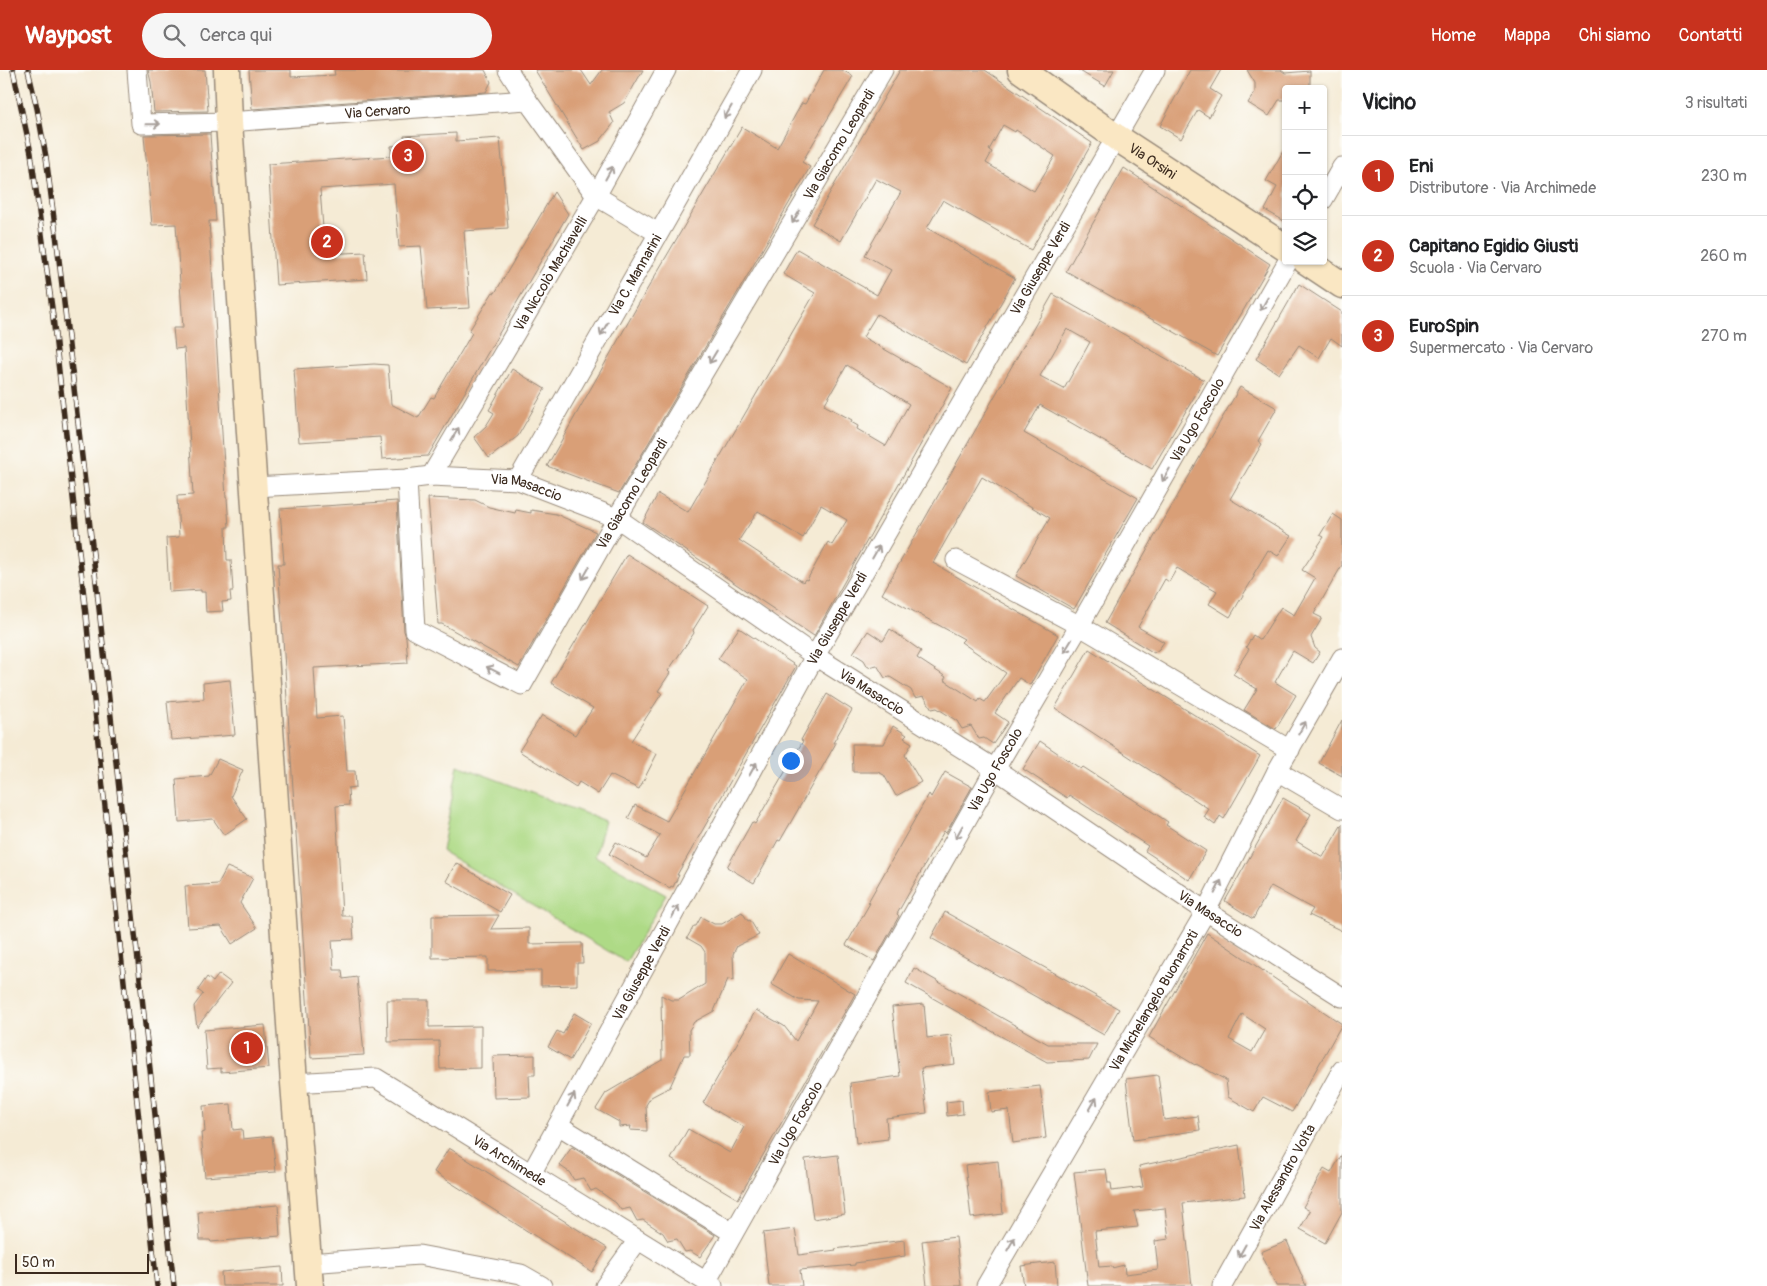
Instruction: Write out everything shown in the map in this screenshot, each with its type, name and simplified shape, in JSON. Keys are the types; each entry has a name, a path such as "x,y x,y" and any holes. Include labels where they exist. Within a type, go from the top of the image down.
{"main road":[{"path":"227,70 253,487 309,1274"},
{"name":"Via Orsini","path":"1021,70 1116,136 1282,245"},
{"path":"1312,265 1342,284"}],"street":[{"name":"Via Cervaro","path":"137,70 141,124 229,122 527,100"},
{"path":"508,70 527,100 596,196 658,233"},
{"name":"Via Niccolò Machiavelli","path":"431,476 596,196 666,70"},
{"name":"Via C. Mannarini","path":"518,480 752,70"},
{"name":"Via Giacomo Leopardi","path":"407,479 415,630 522,685 618,518 883,70"},
{"name":"Via Giuseppe Verdi","path":"531,1174 815,656 1155,70"},
{"path":"1327,193 1342,167"},
{"name":"Via Ugo Foscolo","path":"709,1284 734,1233 995,769 1080,626 1286,265"},
{"name":"Via Masaccio","path":"253,487 407,479 431,476 518,480 618,518 815,656 995,769 1206,911 1342,997"},
{"path":"956,560 1080,626 1290,750"},
{"name":"Via Michelangelo Buonarroti","path":"986,1286 1206,911 1278,771 1342,658"},
{"path":"1278,771 1342,809"},
{"name":"Via Alessandro Volta","path":"1222,1286 1342,1070"},
{"name":"Via Archimede","path":"294,1083 376,1078 709,1284"},
{"path":"558,1125 734,1233"},
{"path":"605,1286 638,1240"},
{"path":"309,1274 419,1255 521,1274 542,1286"}],"green space":[{"path":"458,765 605,821 595,856 666,895 626,962 442,851"}],"building":[{"path":"148,70 205,70 208,111 154,112"},
{"path":"249,70 291,70 291,77 335,75 334,70 485,70 491,82 486,92 252,109"},
{"path":"535,70 581,70 591,85 602,70 643,70 624,103 609,112 614,123 600,141 584,150"},
{"path":"824,70 842,70 853,76 802,162 810,167 619,493 547,466 742,127 777,148 802,103 805,104"},
{"path":"900,70 985,70 1092,143 1031,250 943,200 927,228 1015,278 966,365 877,314 863,337 952,388 814,636 643,522 658,494 688,512 815,293 783,274 797,249 877,295 891,270 865,255 901,192 876,179 841,241 812,224","holes":["1003,125 1015,132 1016,130 1055,156 1034,191 986,163 992,152 989,150","847,365 909,404 886,446 857,429 858,426 851,422 852,420 824,405","821,505 847,520 832,545 828,542 807,580 805,579 803,582 739,540 758,511 803,538"]},
{"path":"1078,70 1114,70 1105,86"},
{"path":"1190,70 1221,70 1210,89 1221,96 1209,117 1198,110 1181,139 1160,126"},
{"path":"1247,70 1281,70 1285,73 1310,71 1310,85 1282,85 1282,100 1279,100 1269,116 1248,103 1255,92 1255,83"},
{"path":"456,133 456,141 500,138 508,228 464,231 470,308 427,310 421,246 399,247 394,184 320,189 325,254 365,252 367,279 276,285 268,164 392,156 391,146 405,145 404,136"},
{"path":"210,134 216,221 209,221 229,527 226,527 227,560 231,560 233,591 230,591 231,601 222,602 223,611 206,612 205,592 201,592 201,590 169,592 166,538 179,537 177,496 193,495 184,348 175,349 173,328 183,328 176,224 152,225 144,135"},
{"path":"1282,153 1282,220 1265,210 1277,187 1266,181"},
{"path":"1124,168 1270,264 1217,356 1066,271"},
{"path":"554,192 568,214 428,456 382,459 380,437 299,442 294,369 374,364 388,365 391,404 418,418 431,397 434,398 472,333 469,331 493,292 495,293"},
{"path":"1299,284 1342,312 1342,346 1331,338 1319,358 1299,345 1279,374 1256,359"},
{"path":"1053,294 1204,380 1152,469 1040,405 1024,433 1138,498 1074,609 1016,576 1050,518 982,477 933,563 1058,635 1030,685 1019,678 995,713 1008,722 993,744 984,738 979,739 971,726 962,729 957,721 937,708 932,709 924,696 915,698 911,690 890,677 885,678 877,665 868,667 864,660 853,653 868,631 883,641 890,629 921,651 917,658 946,677 944,680 978,702 980,699 985,702 1006,673 961,642 964,639 882,594","holes":["1067,329 1090,342 1064,389 1040,376"]},
{"path":"512,369 545,389 518,436 489,458 474,437 486,426 494,413 489,410"},
{"path":"1240,387 1277,408 1258,441 1262,444 1230,499 1291,536 1278,556 1268,550 1230,617 1209,604 1217,591 1177,568 1169,582 1165,579 1138,627 1164,642 1154,653 1105,623"},
{"path":"428,498 475,500 489,507 515,513 516,510 531,513 531,510 556,514 596,532 519,667 442,624 438,624"},
{"path":"397,501 404,631 408,663 314,668 317,718 343,716 347,771 355,771 356,787 348,788 349,805 336,806 342,916 352,916 354,939 332,940 334,970 342,970 343,979 357,977 364,1055 311,1058 278,564 284,564 280,509"},
{"path":"1333,514 1342,520 1342,565 1314,614 1322,618 1311,637 1315,648 1320,652 1313,663 1293,651 1275,682 1296,695 1276,729 1244,710 1257,689 1233,674 1249,649 1246,647 1253,635 1260,640 1281,607 1294,615 1315,578 1302,570 1324,537 1320,535"},
{"path":"627,554 708,606 693,630 694,633 668,671 670,673 658,691 662,693 631,741 657,754 639,789 610,775 598,794 579,782 576,787 519,751 542,715 575,735 593,708 551,683"},
{"path":"739,628 796,666 677,875 679,875 673,887 671,886 670,888 609,854 616,842 646,858 660,835 628,818 635,805 667,821 748,679 718,659"},
{"path":"1089,649 1260,756 1224,819 1220,816 1215,825 1204,817 1209,809 1055,708"},
{"path":"230,680 235,735 171,740 167,702 204,699 203,683"},
{"path":"827,694 852,710 833,743 836,743 754,883 727,867 752,822 755,824 803,741 801,740"},
{"path":"1342,720 1342,776 1319,763"},
{"path":"893,726 907,735 904,738 912,743 905,755 921,782 896,796 884,775 878,772 853,772 852,744 884,744"},
{"path":"1040,741 1081,769 1083,767 1168,822 1166,825 1206,851 1189,880 1145,851 1148,846 1069,795 1067,798 1023,769"},
{"path":"218,759 243,770 231,796 247,819 224,835 213,819 179,822 176,779 209,776"},
{"path":"945,772 972,787 946,833 944,831 897,914 899,916 874,961 846,945 929,794 931,797"},
{"path":"1283,798 1311,814 1296,841 1323,857 1342,824 1342,931 1309,915 1313,909 1271,886 1253,919 1225,901"},
{"path":"456,863 510,895 500,912 446,881"},
{"path":"227,867 253,878 240,903 257,928 232,944 221,926 188,928 185,886 218,884"},
{"path":"742,912 748,921 750,920 759,935 737,946 733,954 734,980 728,979 714,1011 694,1022 689,1030 690,1055 684,1055 670,1087 651,1097 646,1105 647,1131 630,1130 631,1126 619,1127 619,1122 596,1109 606,1093 662,1060 661,995 671,1000 679,1000 705,984 705,952 701,946 687,938 701,917 714,924 722,924"},
{"path":"945,912 1119,1009 1104,1035 931,938"},
{"path":"499,915 491,929 529,928 529,944 582,943 583,963 577,963 577,985 541,986 541,970 488,971 488,957 432,958 432,916"},
{"path":"1207,933 1342,1024 1292,1112 1263,1097 1254,1112 1228,1097 1226,1080 1195,1065 1149,1037","holes":["1242,1014 1265,1029 1252,1052 1229,1039"]},
{"path":"788,954 855,994 738,1199 671,1159 688,1129 730,1153 744,1127 703,1103 756,1010 784,1026 796,1041 818,1001 799,1000 771,984"},
{"path":"914,968 1048,1044 1097,1044 1089,1060 1047,1062 906,983"},
{"path":"219,974 231,983 197,1027 194,1006 203,994 198,990 207,977 213,982"},
{"path":"387,1000 429,1000 429,1027 481,1026 481,1068 440,1069 439,1041 388,1042"},
{"path":"924,1004 927,1038 951,1035 955,1064 921,1068 927,1113 886,1118 888,1139 856,1143 850,1083 900,1076 892,1007"},
{"path":"574,1013 591,1023 570,1060 548,1047 557,1031 563,1034"},
{"path":"265,1025 269,1068 221,1072 221,1068 207,1069 204,1030"},
{"path":"535,1055 535,1075 529,1075 530,1097 494,1098 493,1056"},
{"path":"1158,1075 1164,1120 1198,1116 1200,1130 1133,1140 1126,1079"},
{"path":"1040,1086 1046,1138 1013,1143 1009,1110 991,1112 989,1092"},
{"path":"962,1100 963,1114 947,1116 946,1102"},
{"path":"231,1104 233,1130 242,1129 243,1139 272,1136 276,1172 205,1177 201,1133 205,1132 203,1106"},
{"path":"1239,1145 1245,1196 1183,1203 1192,1286 1088,1286 1074,1172 1106,1169 1108,1183 1111,1183 1112,1191 1143,1187 1139,1166","holes":["1165,1208 1169,1239 1155,1241 1158,1270 1125,1274 1124,1265 1112,1268 1112,1266 1099,1267 1095,1231 1138,1227 1134,1211"]},
{"path":"572,1147 715,1235 700,1257 690,1251 685,1252 677,1239 668,1241 663,1233 643,1220 637,1221 630,1208 621,1210 616,1203 596,1189 591,1191 583,1178 574,1180 569,1172 559,1165"},
{"path":"449,1148 607,1248 592,1272 434,1172"},
{"path":"1342,1154 1342,1212 1325,1243 1300,1229 1310,1211 1303,1207 1324,1169 1331,1173"},
{"path":"838,1155 845,1214 813,1219 805,1159"},
{"path":"998,1161 1003,1214 971,1218 965,1165"},
{"path":"278,1205 280,1236 211,1242 210,1240 200,1240 198,1212"},
{"path":"795,1229 799,1255 904,1240 905,1256 855,1263 855,1265 800,1270 802,1286 769,1286 763,1233"},
{"path":"956,1237 961,1286 927,1286 922,1241"},
{"path":"1287,1241 1306,1286 1276,1286 1261,1252"},
{"path":"1055,1262 1057,1286 1024,1286 1021,1266"},
{"path":"282,1267 283,1286 222,1286 221,1272"}],"railway":[{"path":"13,70 31,153 52,308 157,1286"},
{"path":"28,70 46,157 56,234 174,1286"}],"place":[{"name":"EuroSpin","path":"408,156"},
{"name":"Capitano Egidio Giusti","path":"327,242"},
{"name":"Eni","path":"247,1048"}]}
